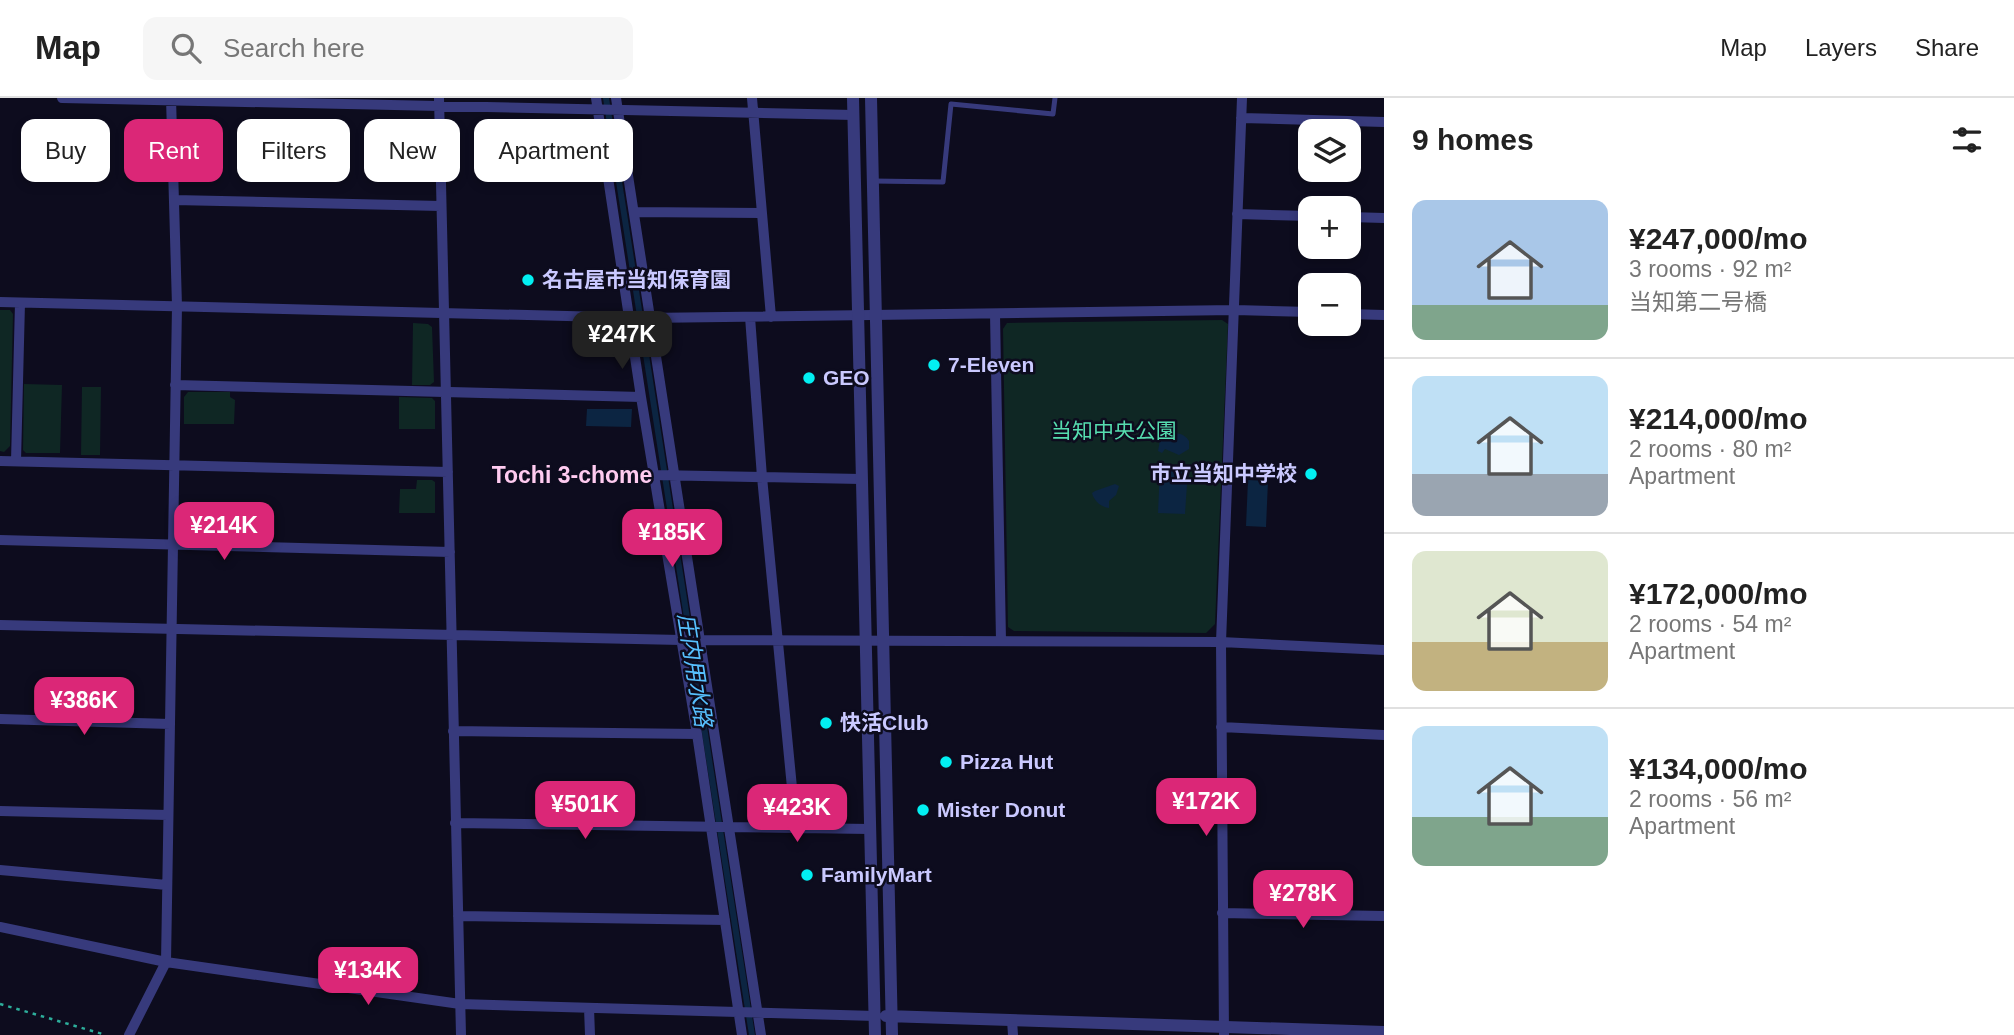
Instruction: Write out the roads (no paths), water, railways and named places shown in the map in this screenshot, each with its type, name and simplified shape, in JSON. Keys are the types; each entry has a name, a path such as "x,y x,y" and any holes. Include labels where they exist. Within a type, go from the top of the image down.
{"street":[{"path":"62,98 439,102 608,110 854,115"},
{"path":"596,98 608,110 634,212 641,397 664,475 690,640 697,734 720,828 724,920 748,1013 761,1035"},
{"path":"616,98 608,110 748,1013 743,1035"},
{"path":"752,98 771,317"},
{"path":"853,98 875,1035"},
{"path":"870,98 892,1035"},
{"path":"1224,1031 1221,642 1242,98"},
{"path":"129,1035 166,962 177,306 171,99"},
{"path":"439,102 461,1035"},
{"path":"1241,118 1384,122"},
{"path":"174,200 441,206"},
{"path":"634,212 761,213"},
{"path":"1237,214 1298,216"},
{"path":"1361,218 1384,218"},
{"path":"0,302 640,318 1235,310 1298,312"},
{"path":"16,461 20,303"},
{"path":"995,314 1001,641"},
{"path":"1361,314 1384,315"},
{"path":"750,317 762,477 796,829"},
{"path":"175,386 641,397"},
{"path":"0,461 448,472"},
{"path":"664,475 861,479"},
{"path":"0,540 450,552"},
{"path":"0,625 690,640 1221,642 1384,650"},
{"path":"0,719 170,724"},
{"path":"1221,727 1384,734"},
{"path":"453,731 697,734"},
{"path":"0,811 168,815"},
{"path":"456,823 870,830"},
{"path":"0,870 167,886"},
{"path":"1222,913 1384,916"},
{"path":"457,916 724,920"},
{"path":"0,927 166,962 460,1004 1012,1020 1224,1031 1384,1032"},
{"path":"589,1008 590,1035"},
{"path":"1012,1020 1013,1035"}],"lane":[{"path":"873,181 943,183 951,104 1053,114 1055,98"}],"water":[{"path":"603,98 609,98 612,119 606,119"},
{"name":"庄内用水路","path":"616,182 622,182 755,1035 749,1035"},
{"path":"587,409 632,409 631,427 586,426"},
{"path":"1169,433 1185,436 1189,441 1189,449 1179,455 1165,449 1162,453 1158,451 1160,440"},
{"path":"1160,468 1188,469 1185,514 1158,513"},
{"path":"1248,480 1268,481 1266,527 1246,526"},
{"path":"1115,484 1119,486 1116,495 1109,501 1109,508 1094,499 1092,493"}],"place":[{"name":"名古屋市当知保育園","path":"528,280"},
{"name":"7-Eleven","path":"934,365"},
{"name":"GEO","path":"809,378"},
{"name":"市立当知中学校","path":"1311,474"},
{"name":"快活Club","path":"826,723"},
{"name":"Pizza Hut","path":"946,762"},
{"name":"Mister Donut","path":"923,810"},
{"name":"FamilyMart","path":"807,875"}],"district":[{"name":"Tochi 3-chome","path":"572,475"}],"park label":[{"name":"当知中央公園","path":"1114,431"}]}
